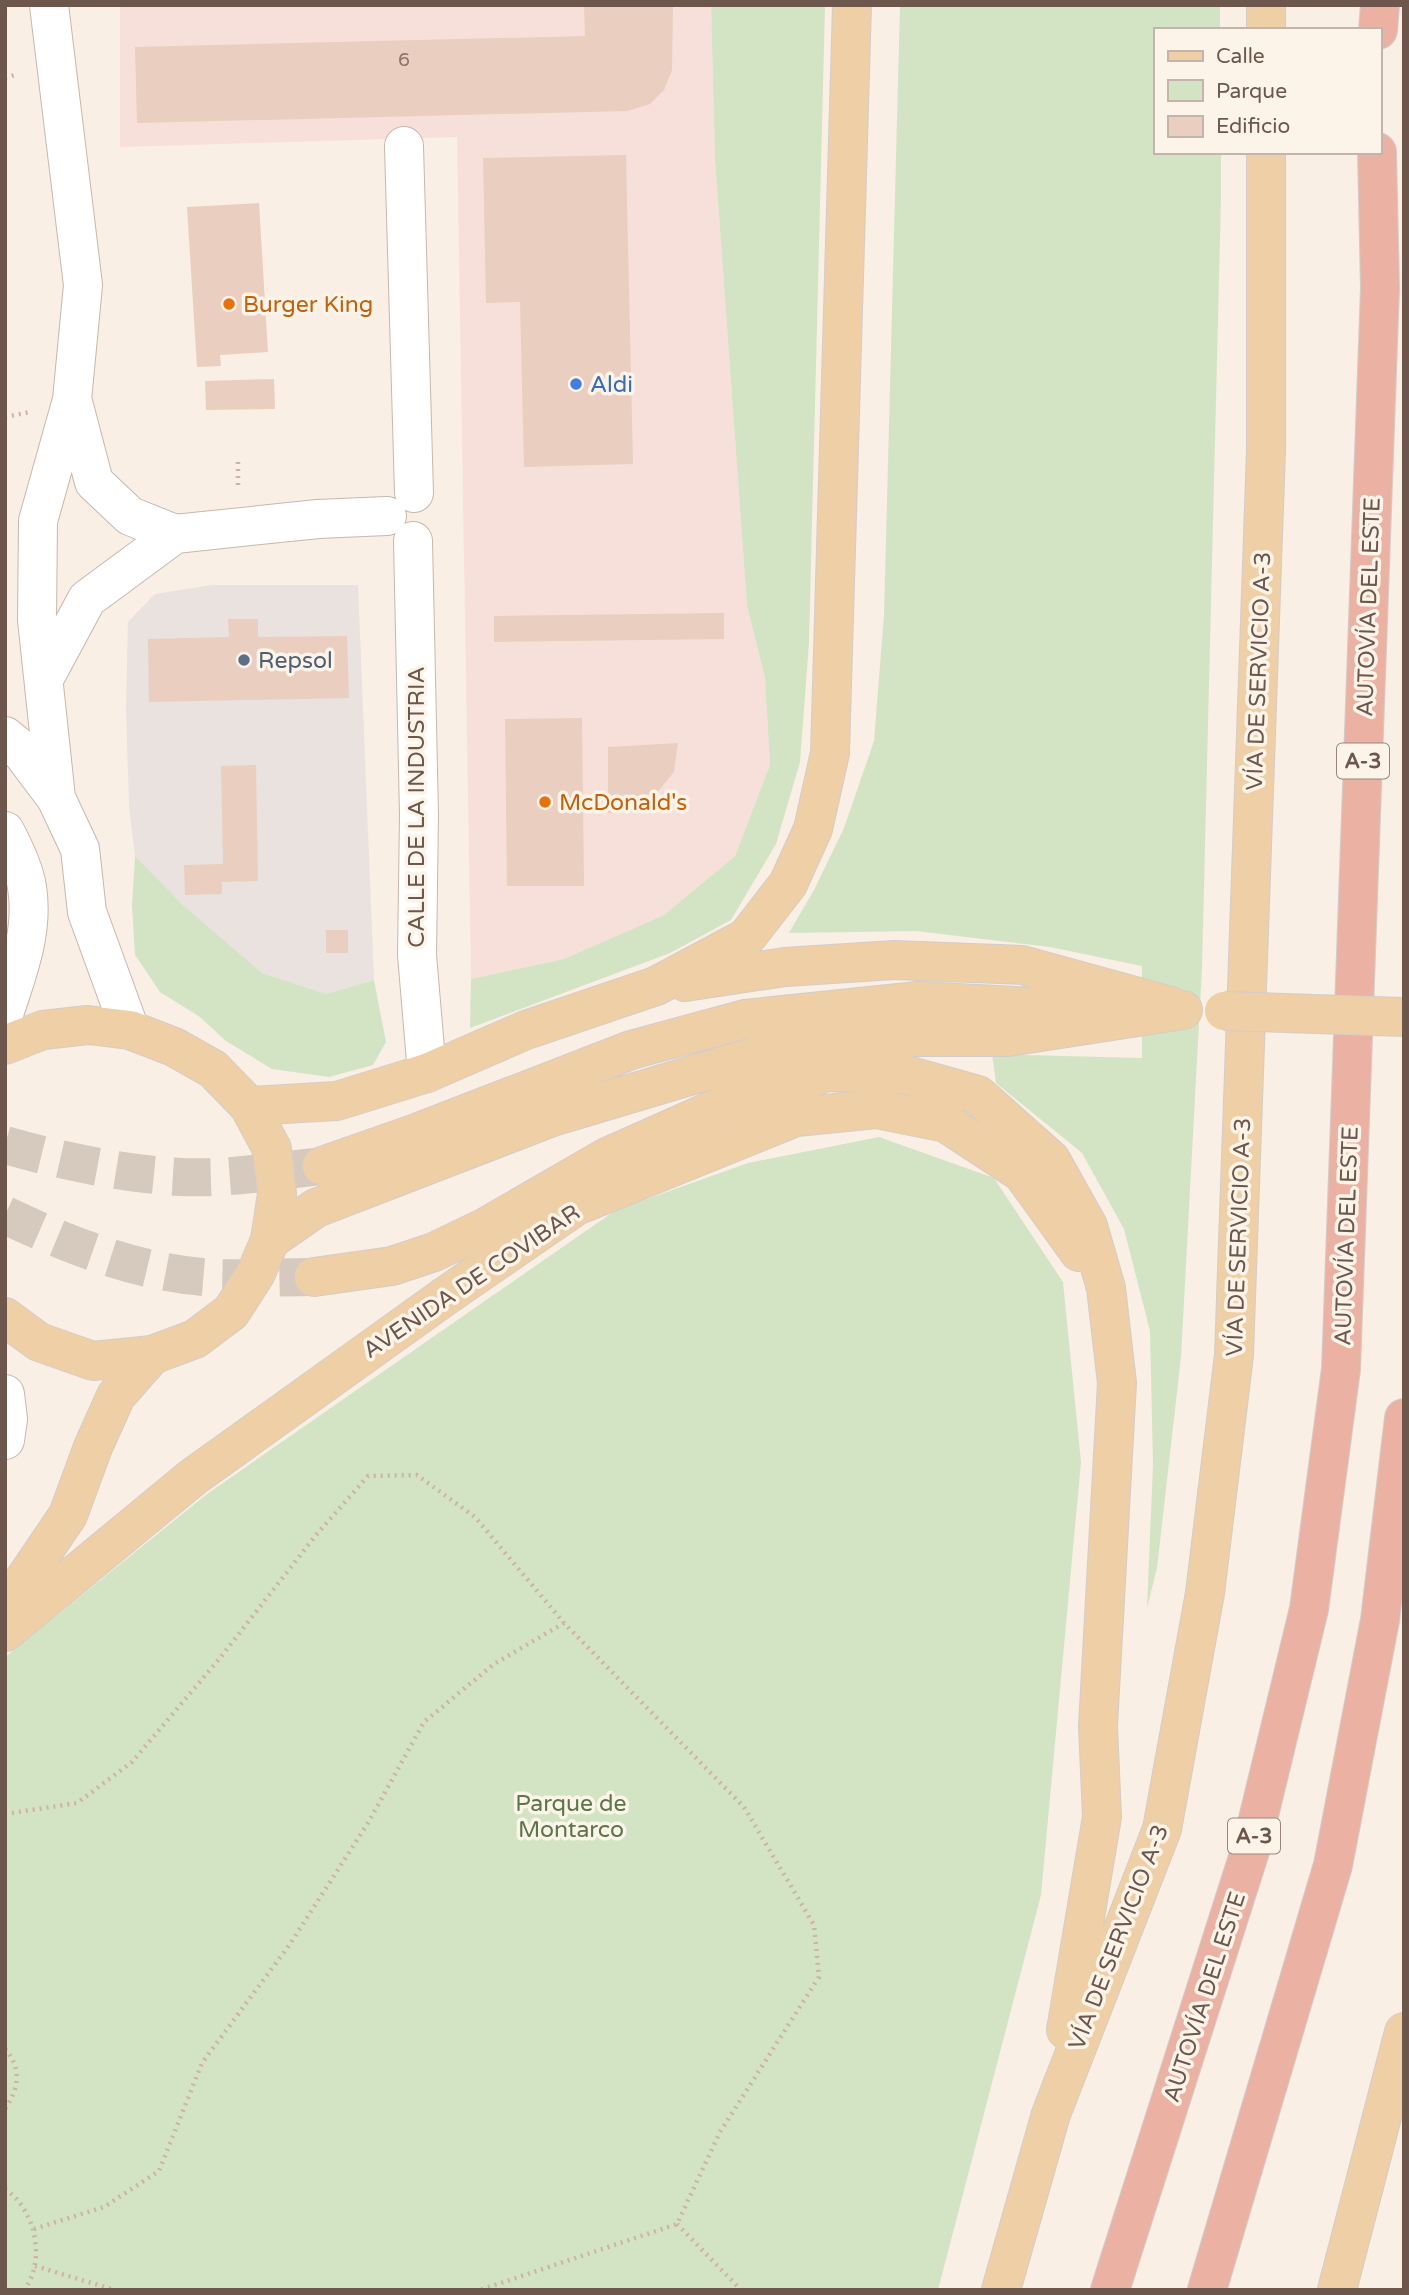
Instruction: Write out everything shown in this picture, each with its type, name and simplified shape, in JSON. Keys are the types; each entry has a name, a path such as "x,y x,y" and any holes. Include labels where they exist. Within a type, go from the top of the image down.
{"highway":[{"path":"1378,28 1380,5"},
{"name":"AUTOVÍA DEL ESTE","path":"1110,2290 1251,1847 1309,1609 1341,1369 1380,288 1377,154"},
{"path":"1207,2290 1333,1865 1380,1619 1404,1418"}],"main road":[{"path":"249,1106 337,1101 427,1073 526,1030 656,986 746,938 788,884 813,829 830,753 852,5"},
{"path":"1266,5 1266,28"},
{"name":"VÍA DE SERVICIO A-3","path":"1001,2290 1051,2114 1162,1829 1205,1593 1234,1355 1265,465 1266,154"},
{"path":"656,986 785,967 894,960 1022,965 1183,1010"},
{"path":"322,1166 419,1132 631,1049 745,1019 918,1001 1050,1009 1404,1017"},
{"path":"270,1240 316,1208 552,1117 756,1056 877,1037 1008,1037 1183,1010"},
{"path":"5,1045 43,1030 88,1025 130,1030 174,1047 213,1069 249,1106 272,1149 277,1195 270,1240 256,1273 231,1312 195,1339 152,1355 93,1361 39,1342 5,1317"},
{"path":"314,1277 392,1266 434,1252 484,1228 607,1157 726,1104 828,1072 903,1074 978,1096 1051,1160 1088,1226 1106,1288 1117,1383 1098,1726 1102,1817 1051,2114"},
{"name":"AVENIDA DE COVIBAR","path":"5,1632 192,1477 576,1206 796,1117 876,1109 946,1124 1022,1173 1106,1288"},
{"path":"5,1608 68,1515 93,1447 116,1396 152,1355"},
{"path":"1337,2290 1404,2032"}],"street":[{"path":"49,5 83,285 72,400 38,521 37,620 56,798"},
{"name":"CALLE DE LA INDUSTRIA","path":"404,146 405,516 419,845 417,955 427,1073"},
{"path":"72,400 94,482 130,516 176,534 318,519 405,516"},
{"path":"44,679 87,599 176,534"},
{"path":"5,736 16,746 56,798 80,849 87,912 130,1030"},
{"path":"5,831 27,886 29,930 20,968 5,1011"},
{"path":"5,1394 8,1419 5,1440"}],"path":[{"path":"5,417 18,414"},
{"path":"238,462 238,495"},
{"path":"5,1814 77,1803 132,1762 220,1658 316,1535 368,1476 417,1475 475,1517 564,1623 744,1807 814,1925 819,1977 720,2132 677,2224 480,2290"},
{"path":"34,2229 104,2207 159,2171 201,2063 290,1944 368,1823 424,1722 494,1664 564,1623"},
{"path":"5,2049 16,2068 17,2083 13,2097 5,2109"},
{"path":"5,2189 22,2205 34,2229 35,2266 24,2290"},
{"path":"677,2224 741,2290"},
{"path":"35,2266 115,2290"}],"shaded area":[{"path":"120,5 711,5 715,159 747,606 765,678 770,765 735,856 664,915 564,959 471,979 457,137 120,147"},
{"path":"212,585 358,585 374,980 326,994 262,973 183,905 135,856 129,806 126,708 128,622 155,594"}],"green space":[{"path":"711,5 825,5 809,643 800,762 776,844 731,920 670,953 470,1028 471,979 564,959 664,915 735,856 770,765 765,678 747,606 715,159"},
{"path":"900,5 1220,5 1220,28 1154,28 1154,154 1221,154 1221,197 1202,968 1181,1357 1157,1568 1147,1608 1153,1465 1150,1331 1124,1229 1082,1153 996,1083 992,1054 1142,1058 1142,966 1050,947 916,931 789,933 814,890 844,828 874,741 884,615"},
{"path":"135,856 183,905 262,973 326,994 374,980 386,1042 373,1065 329,1077 272,1069 226,1041 200,1017 160,992 135,955 132,905"},
{"name":"Parque de Montarco","path":"879,1137 994,1178 1063,1282 1081,1462 1041,1895 938,2290 5,2290 5,1657 207,1494 616,1210 748,1163"}],"building":[{"path":"584,5 673,5 672,70 664,90 650,104 627,111 137,123 135,47 585,36"},
{"name":"Aldi","path":"626,155 633,464 524,467 520,302 486,303 483,158"},
{"name":"Burger King","path":"259,203 268,352 220,355 221,366 197,367 187,207"},
{"path":"274,379 275,409 206,410 205,381"},
{"path":"724,613 724,639 494,642 494,616"},
{"path":"228,619 258,619 258,637 347,636 349,698 149,702 148,639 229,637"},
{"name":"McDonald's","path":"582,718 584,886 507,886 505,719"},
{"path":"678,743 674,772 655,795 631,810 608,813 608,747"},
{"path":"256,765 258,881 222,882 222,894 185,895 184,865 223,864 221,766"},
{"path":"326,930 348,930 348,953 326,953"}],"tunnel":[{"path":"5,1145 82,1164 164,1176 216,1177 322,1166"},
{"path":"5,1215 81,1248 162,1271 217,1278 314,1277"}],"place":[{"name":"Burger King","path":"229,304"},
{"name":"Aldi","path":"576,384"},
{"name":"Repsol","path":"244,660"},
{"name":"McDonald's","path":"545,802"}]}
